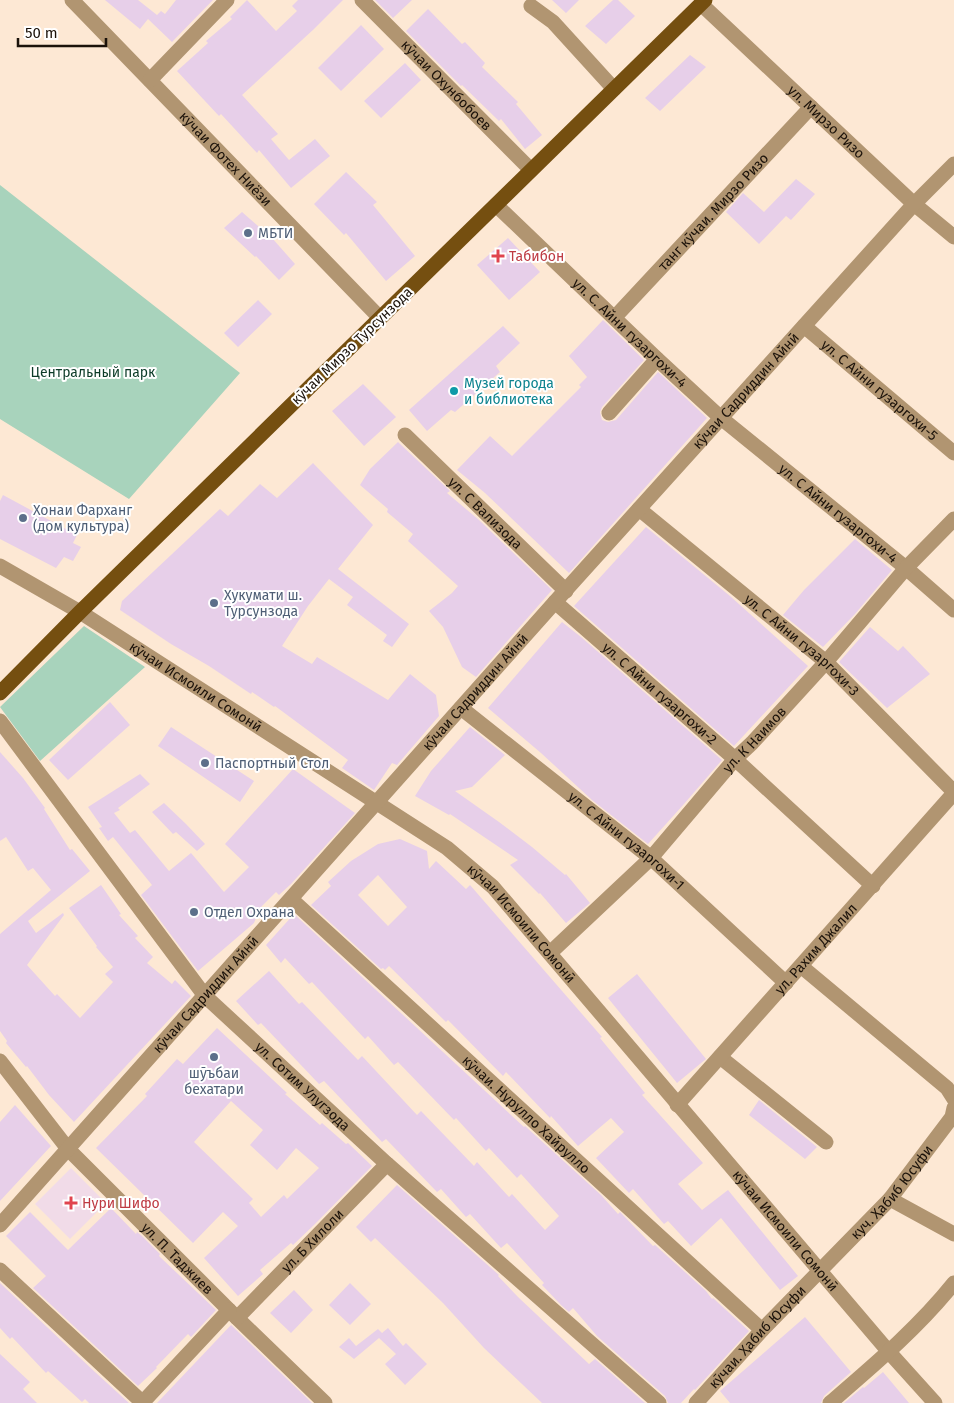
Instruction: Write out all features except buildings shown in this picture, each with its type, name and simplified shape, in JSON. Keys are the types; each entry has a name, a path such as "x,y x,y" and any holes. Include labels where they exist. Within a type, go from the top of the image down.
{"main road":[{"name":"кӯчаи Мирзо Турсунзода","path":"0,693 80,612 614,89 698,3"}],"street":[{"name":"кӯчаи Фотех Ниёзи","path":"72,0 380,318"},
{"path":"150,80 227,0"},
{"name":"кӯчаи Охунбобоев","path":"362,0 531,170"},
{"name":"ул. Мирзо Ризо","path":"698,3 914,204 954,237"},
{"path":"531,6 553,22 614,89"},
{"name":"танг кӯчаи. Мирзо Ризо","path":"614,317 811,107"},
{"name":"кӯчаи Садриддин Айнӣ","path":"0,1225 560,596 914,204 954,164"},
{"name":"ул. С. Айни гузаргохи-4","path":"496,205 721,418"},
{"name":"ул. С Айни гузаргохи-5","path":"804,326 954,453"},
{"path":"609,413 657,359"},
{"name":"ул. С Айни гузаргохи-4","path":"721,418 906,568 954,610"},
{"name":"ул. С Вализода","path":"405,435 560,596"},
{"name":"ул. С Айни гузаргохи-3","path":"639,509 826,662 954,793"},
{"name":"ул. К Наимов","path":"550,953 651,858 736,759 826,662 906,568 954,519"},
{"name":"кӯчаи Исмоили Сомонӣ","path":"0,566 80,612 446,848 493,887 820,1272 936,1403"},
{"name":"ул. С Айни гузаргохи-2","path":"560,596 873,886"},
{"name":"ул. С Айни гузаргохи-1","path":"461,708 651,858 786,983"},
{"name":"ул. Сотим Улугзода","path":"0,721 205,996 387,1164 659,1403"},
{"name":"ул. Рахим Джалил","path":"677,1105 954,793"},
{"name":"кӯчаи. Нурулло Хайрулло","path":"291,899 762,1330"},
{"path":"802,966 947,1088 954,1099"},
{"path":"720,1057 826,1142"},
{"name":"ул. П. Таджиев","path":"0,1060 68,1150 325,1403"},
{"name":"куч. Ҳабиб Юсуфи","path":"820,1272 890,1199 952,1117 954,1108"},
{"name":"ул. Б Хилоли","path":"0,1270 143,1403 387,1164"},
{"path":"890,1199 954,1234"},
{"name":"кӯчаи. Ҳабиб Юсуфи","path":"696,1403 762,1330 820,1272"},
{"path":"830,1403 889,1352 954,1283"}],"shaded area":[{"name":"Нури Шифо","path":"71,1168 106,1203 70,1239 35,1204"}],"green space":[{"name":"Центральный парк","path":"0,185 240,373 129,499 0,419"},
{"path":"84,626 145,667 40,761 0,707"}],"place":[{"name":"МБТИ","path":"248,233"},
{"name":"Табибон","path":"498,256"},
{"name":"Музей города и библиотека","path":"454,391"},
{"name":"Хонаи Фарханг (дом культура)","path":"23,518"},
{"name":"Хукумати ш. Турсунзода","path":"214,603"},
{"name":"Паспортный Стол","path":"205,763"},
{"name":"Отдел Охрана","path":"194,912"},
{"name":"шӯъбаи бехатари","path":"214,1057"},
{"name":"Нури Шифо","path":"71,1203"}]}
